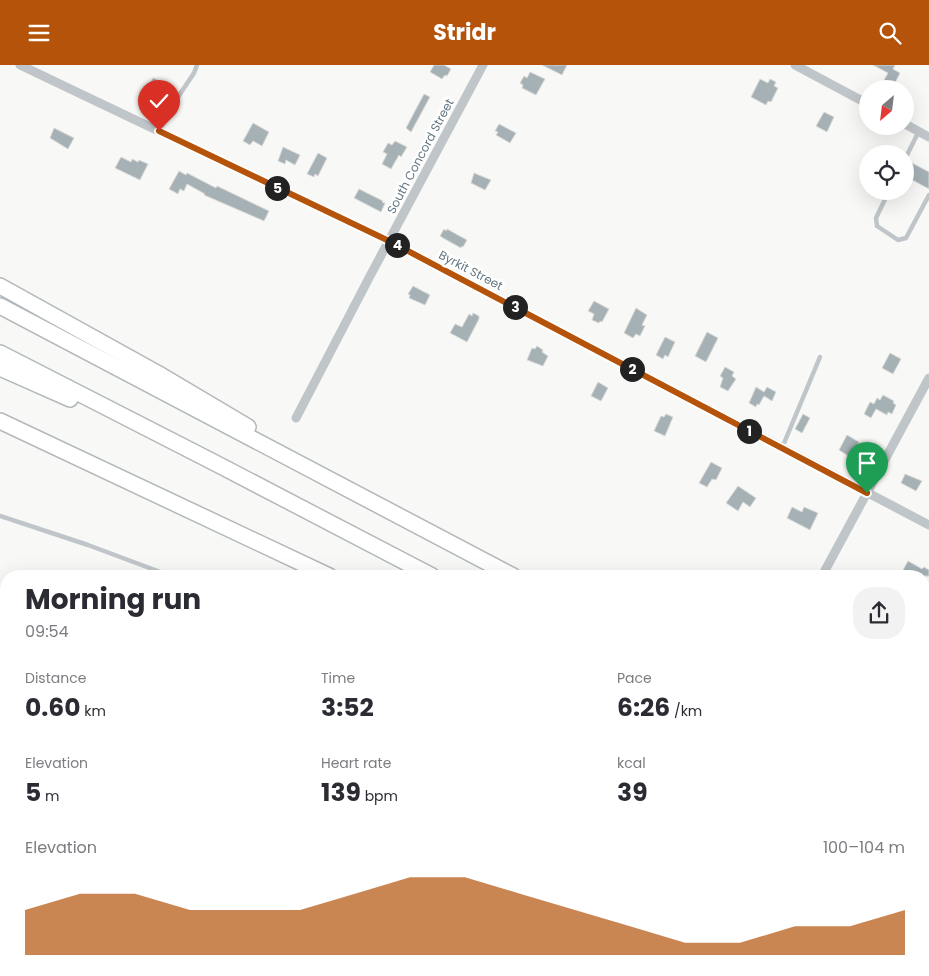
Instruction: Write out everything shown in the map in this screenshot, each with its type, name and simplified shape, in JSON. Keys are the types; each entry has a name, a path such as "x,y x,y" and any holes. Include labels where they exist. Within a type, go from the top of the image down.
{"highway":[{"path":"0,286 157,373 432,535"},
{"path":"0,306 501,570"},
{"path":"0,353 420,570"},
{"path":"0,368 219,465"},
{"path":"0,421 316,570"}],"street":[{"name":"Byrkit Street","path":"20,65 389,241 929,525"},
{"name":"South Concord Street","path":"296,418 483,65"},
{"path":"795,65 859,99"},
{"path":"914,128 929,137"},
{"path":"825,570 929,378"}],"lane":[{"path":"159,131 168,112 194,73 197,65"},
{"path":"912,145 919,131"},
{"path":"885,200 876,218 877,226 898,240 906,237 929,195"},
{"path":"782,448 820,357"},
{"path":"0,516 88,545 155,570"}],"building":[{"path":"434,65 444,65 451,69 447,76 445,75 442,79 430,72"},
{"path":"542,65 567,65 562,75"},
{"path":"873,65 895,65 893,69 900,73 896,80 884,80 888,73"},
{"path":"530,72 545,79 536,95 522,88 523,85 520,83 524,76 527,78"},
{"path":"153,78 169,86 158,100 155,98 154,101 147,98 150,91 148,89"},
{"path":"760,79 768,83 770,79 776,82 774,86 778,88 771,102 768,101 766,105 751,97"},
{"path":"424,94 430,97 411,132 406,128"},
{"path":"824,112 834,117 827,132 816,126"},
{"path":"253,123 269,132 262,146 253,141 250,145 243,141"},
{"path":"499,124 516,133 510,143 496,135 498,132 495,131"},
{"path":"54,128 74,138 68,149 50,138"},
{"path":"395,141 407,147 401,157 399,155 391,169 382,164 387,154 383,152 388,143 392,145"},
{"path":"283,147 300,155 295,165 286,160 285,164 278,161"},
{"path":"318,153 327,158 318,176 315,174 314,177 307,174"},
{"path":"121,157 131,162 132,159 148,164 140,180 115,168"},
{"path":"914,164 929,172 929,189 914,181"},
{"path":"179,171 186,175 187,173 216,188 217,186 269,211 264,221 204,195 187,184 184,191 180,189 178,194 169,189"},
{"path":"474,173 491,180 485,190 471,183"},
{"path":"359,189 385,203 381,212 354,198"},
{"path":"444,229 467,240 463,247 461,248 440,236"},
{"path":"413,286 430,295 425,305 409,298 410,295 408,294"},
{"path":"594,301 609,309 602,322 600,321 599,323 592,320 594,314 588,311"},
{"path":"636,308 647,315 642,325 645,326 640,336 636,334 633,338 624,333"},
{"path":"473,313 479,316 479,319 467,342 450,333 455,324 462,327 469,314 472,316"},
{"path":"707,332 718,338 706,362 695,356"},
{"path":"665,337 675,342 668,357 665,355 663,359 656,355"},
{"path":"537,346 548,356 543,366 527,360 532,348 535,349"},
{"path":"890,353 901,359 893,374 882,368"},
{"path":"725,367 734,372 732,376 736,379 728,391 720,387 723,378 720,376"},
{"path":"598,382 608,388 601,401 591,396"},
{"path":"756,387 764,392 767,387 776,392 772,401 764,396 756,407 749,403"},
{"path":"883,395 894,401 893,403 896,405 892,414 888,412 887,415 876,409 871,418 864,414 870,402 874,404 877,398 880,400"},
{"path":"666,414 673,417 665,436 654,431 661,416 664,417"},
{"path":"803,414 810,418 802,433 795,429"},
{"path":"847,435 859,442 850,457 839,450"},
{"path":"711,462 722,468 716,480 712,479 707,487 699,483"},
{"path":"905,474 922,481 916,491 901,483"},
{"path":"738,486 756,498 750,507 743,502 738,511 726,503"},
{"path":"792,507 802,512 804,507 818,513 810,530 787,518"},
{"path":"908,561 922,569 924,567 929,570 903,570"}],"route":[{"path":"159,131 389,241 867,493"}]}
